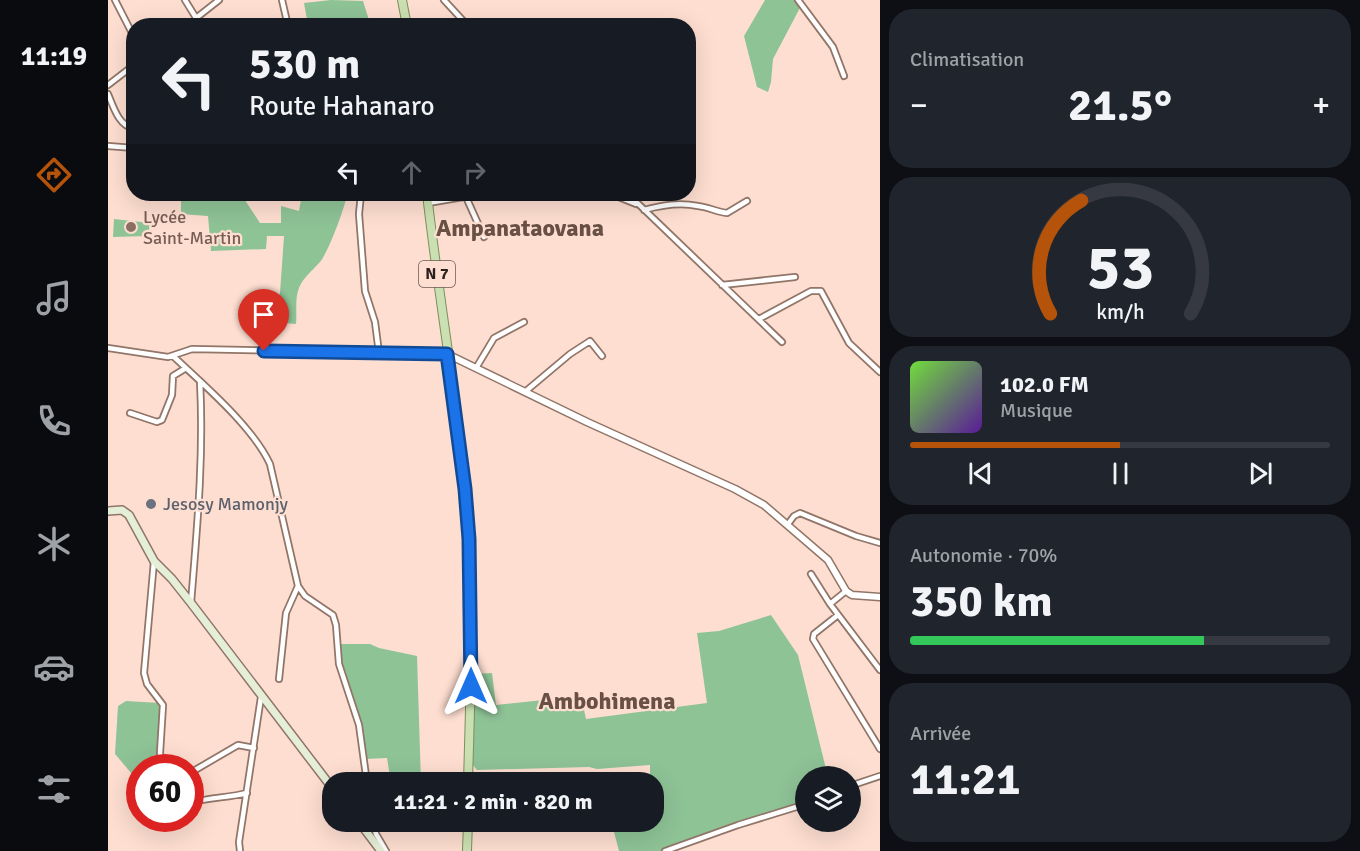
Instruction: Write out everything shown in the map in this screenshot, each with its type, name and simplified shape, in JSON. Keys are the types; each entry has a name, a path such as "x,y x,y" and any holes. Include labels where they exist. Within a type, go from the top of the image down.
{"main road":[{"path":"402,0 405,18"},
{"name":"N 7","path":"428,203 465,489 469,539 471,602 468,772"},
{"path":"108,511 122,510 129,515 154,561 191,603 322,775"},
{"path":"367,832 381,851"},
{"path":"467,851 468,832"}],"street":[{"path":"115,0 126,21"},
{"path":"185,0 196,18 219,0"},
{"path":"282,0 284,18"},
{"path":"444,0 461,18"},
{"path":"798,0 833,47 844,76"},
{"path":"108,85 126,71"},
{"path":"108,94 126,126"},
{"path":"108,146 126,147"},
{"path":"360,201 359,214 364,291 375,322 379,352"},
{"path":"428,203 441,201"},
{"path":"468,201 484,237"},
{"path":"628,201 638,205"},
{"path":"634,201 700,261 782,342"},
{"path":"644,210 683,204 727,213 747,201"},
{"path":"722,285 795,277"},
{"path":"759,319 810,291 821,291 849,343 880,372"},
{"path":"476,368 494,338 524,322"},
{"path":"526,391 570,354 590,341 602,356"},
{"path":"108,348 168,357 192,349 447,354 596,426 735,489 788,524 828,560 846,591 852,594 880,597"},
{"path":"173,356 249,431 264,450 270,464 298,586 305,596 333,615 339,664 359,724 366,772"},
{"path":"130,413 157,422 162,420 172,395 173,376 186,368"},
{"path":"191,603 201,481 203,428 200,381"},
{"path":"788,524 794,516 800,513 856,536 880,543"},
{"path":"154,561 144,673 147,684 163,705 160,754"},
{"path":"811,574 830,604 880,670"},
{"path":"279,679 286,613 298,586"},
{"path":"830,604 846,591"},
{"path":"838,615 814,634 813,639 880,749"},
{"path":"240,851 239,842 261,697"},
{"path":"204,765 238,744 254,748"},
{"path":"861,782 880,776"},
{"path":"204,799 247,793"},
{"path":"665,851 795,807"},
{"path":"375,832 386,851"}],"green space":[{"path":"331,0 363,1 368,18 307,18 304,3"},
{"path":"765,0 800,0 802,4 773,59 768,92 757,87 744,36"},
{"path":"181,201 246,201 260,223 281,223 281,206 299,211 301,201 346,201 320,262 299,287 296,324 273,322 271,313 280,293 284,236 267,236 266,249 211,251 208,216 181,214"},
{"path":"114,219 150,223 148,236 113,237"},
{"path":"771,615 798,655 825,766 795,766 795,807 665,851 619,851 614,832 664,832 664,772 650,772 650,765 597,769 589,767 477,770 472,764 474,674 492,673 496,705 581,696 586,719 707,703 697,633 719,631"},
{"path":"337,644 370,644 417,656 421,772 389,772 387,758 365,759 362,740 343,680"},
{"path":"126,701 160,703 161,707 156,754 126,754 126,767 115,754 118,706"}],"place":[{"name":"Lycée Saint-Martin","path":"131,227"},
{"name":"Jesosy Mamonjy","path":"151,504"}],"district":[{"name":"Ampanataovana","path":"520,228"},
{"name":"Ambohimena","path":"607,701"}],"route":[{"path":"264,351 447,354 465,489 469,539 471,686"}]}
